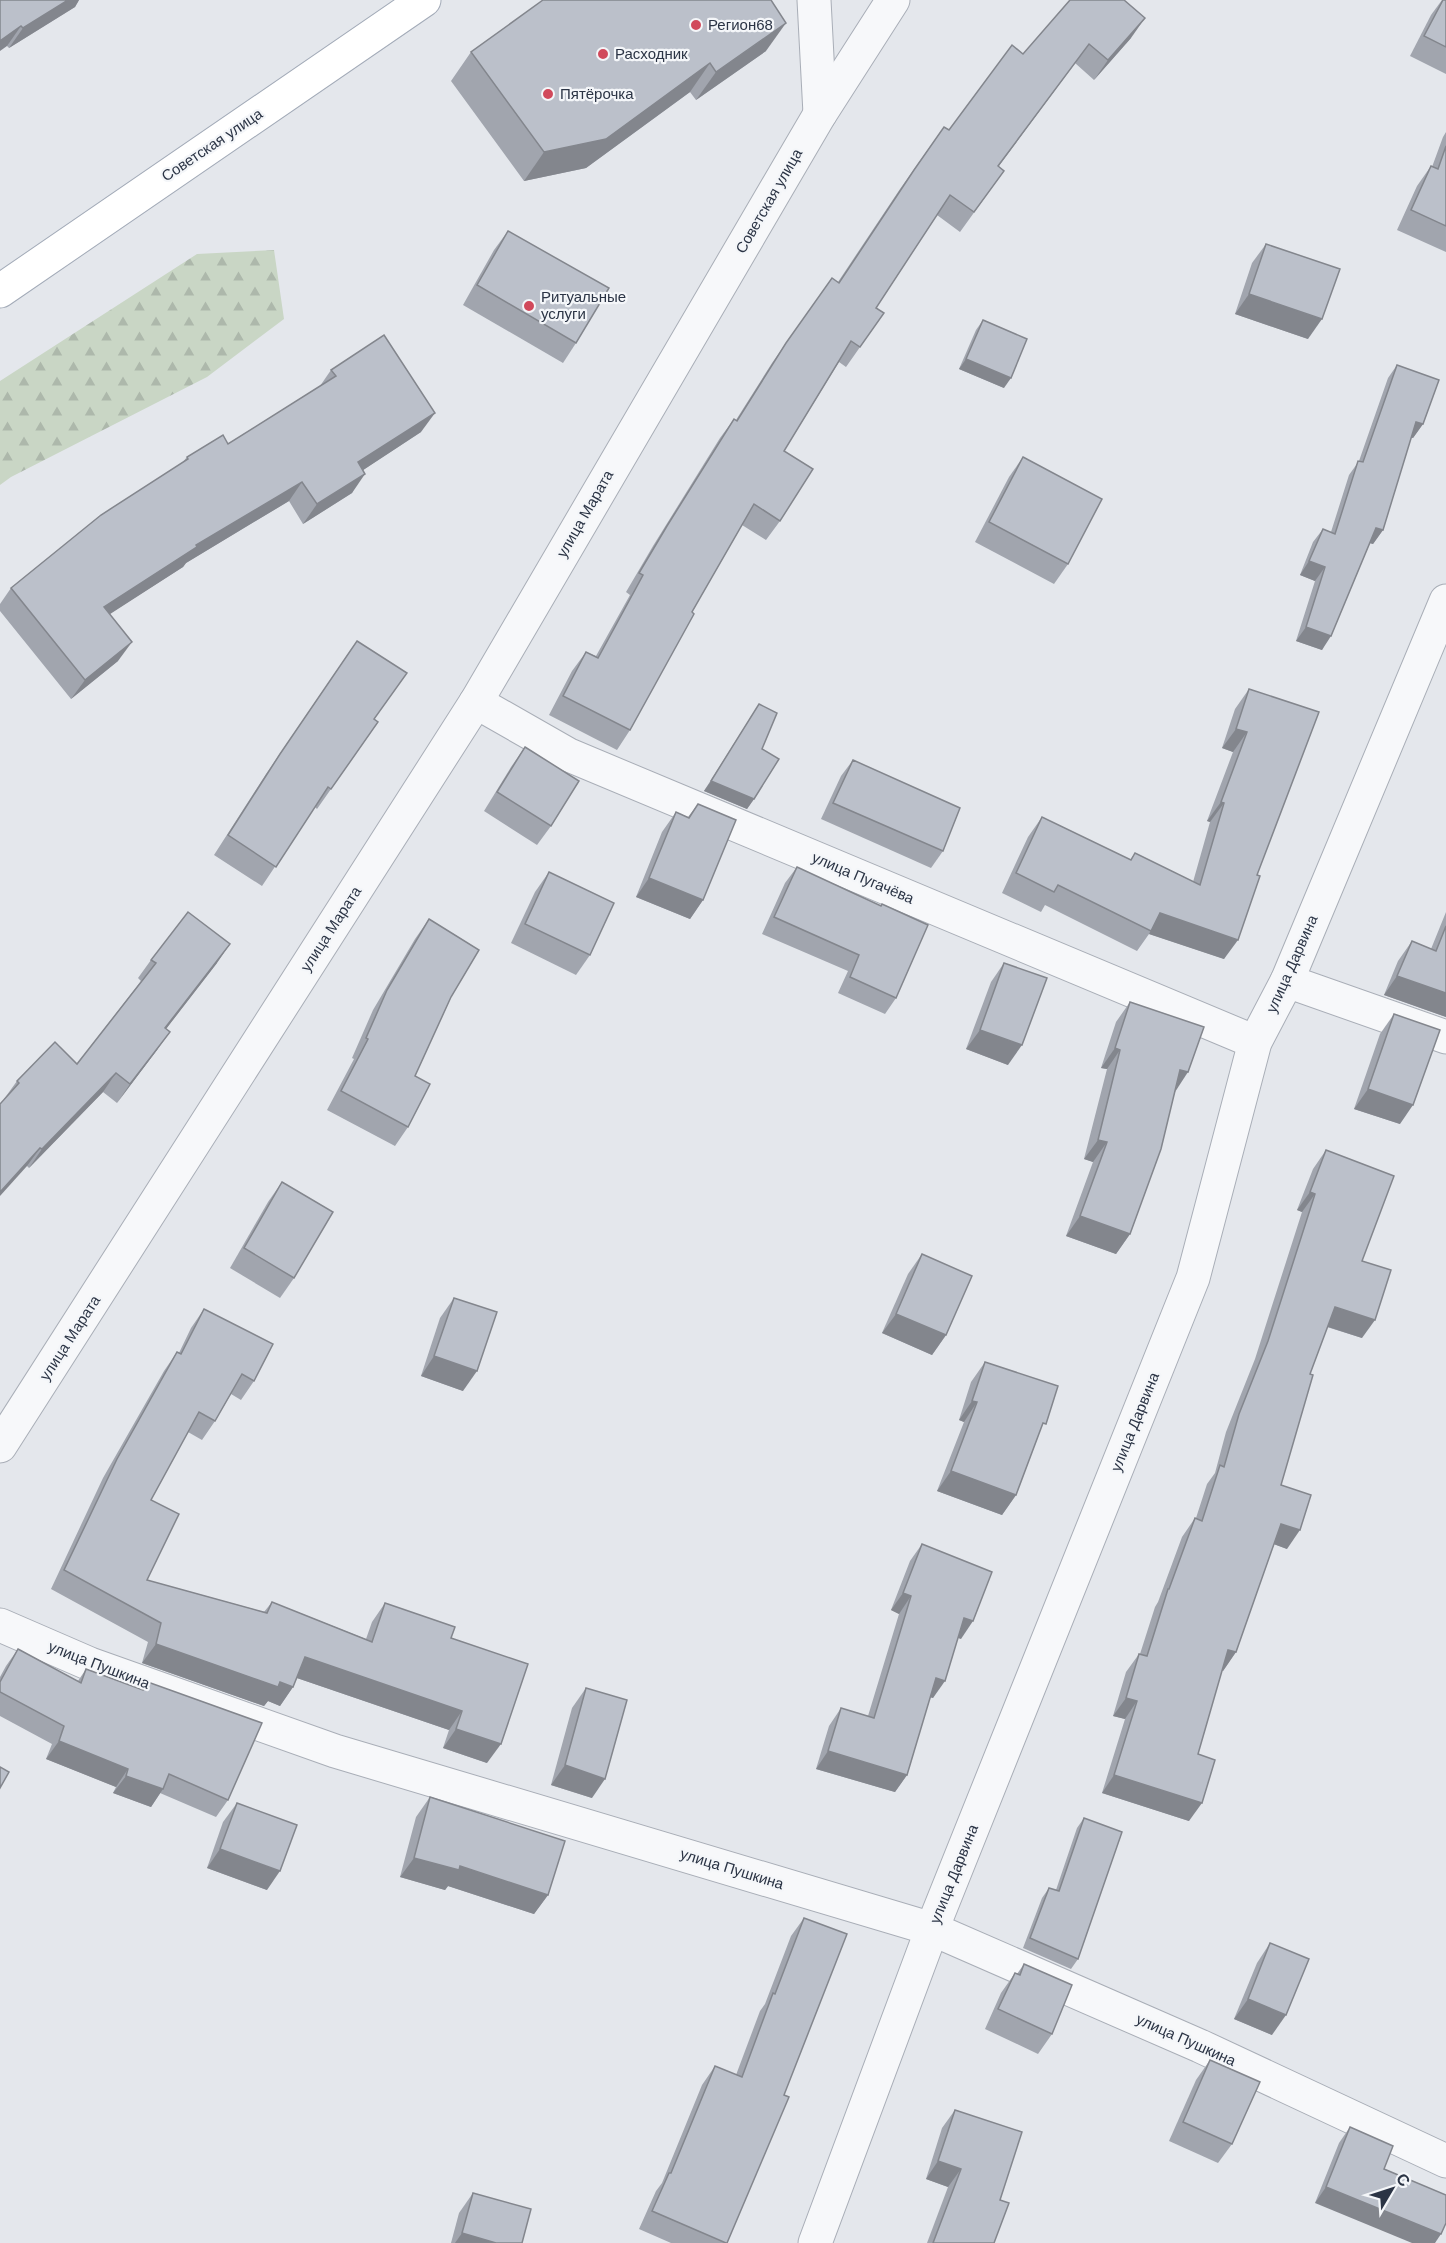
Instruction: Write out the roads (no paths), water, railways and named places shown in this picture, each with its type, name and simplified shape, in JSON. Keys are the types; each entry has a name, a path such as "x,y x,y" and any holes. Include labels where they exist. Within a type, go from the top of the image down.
{"main road":[{"name":"Советская улица","path":"0,291 424,0"}],"street":[{"path":"814,0 820,114"},
{"name":"Советская улица","path":"650,404 820,114 893,0"},
{"name":"улица Марата","path":"0,1446 476,702 650,404"},
{"name":"улица Дарвина","path":"814,2243 932,1929 1193,1278 1255,1042 1287,981 1446,601"},
{"name":"улица Пугачёва","path":"476,702 569,755 1255,1042"},
{"path":"1287,981 1446,1036"},
{"name":"улица Пушкина","path":"0,1625 90,1664 335,1751 932,1929 1200,2046 1446,2161"}],"place":[{"name":"Регион68","path":"696,25"},
{"name":"Расходник","path":"603,54"},
{"name":"Пятёрочка","path":"548,94"},
{"name":"Ритуальные услуги","path":"529,306"}]}
